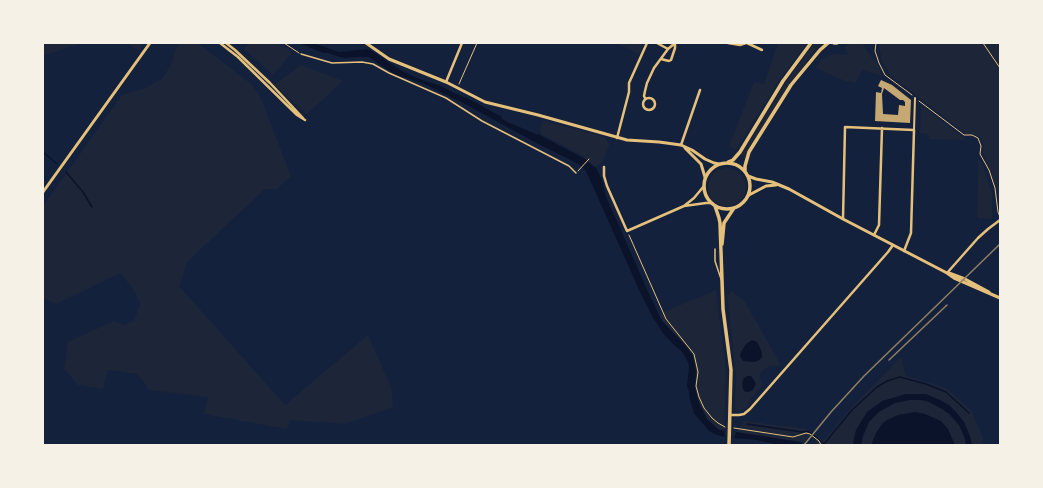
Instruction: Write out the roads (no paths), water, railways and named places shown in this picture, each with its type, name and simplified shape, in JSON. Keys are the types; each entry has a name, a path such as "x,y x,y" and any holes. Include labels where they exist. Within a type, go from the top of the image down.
{"main road":[{"path":"729,443 731,370 723,309 719,218 713,204 706,196 704,186 705,177 711,169 719,164 733,160 740,152 783,81 811,43"},
{"path":"745,171 749,152 791,85 820,50 828,43"},
{"path":"713,204 724,209 734,208 743,203 749,195 750,182 745,171 728,162"},
{"path":"721,252 724,223 734,208"}],"street":[{"path":"43,192 150,43"},
{"path":"220,43 238,57 297,115 305,120 270,83 226,43"},
{"path":"366,43 389,59 446,82 457,89 486,102 538,115 617,138 682,146 692,150 705,159 719,164"},
{"path":"446,82 462,43"},
{"path":"617,138 629,92 629,83 647,43"},
{"path":"657,43 668,49"},
{"path":"645,98 650,97 653,99 655,105 648,110 644,107 643,101 645,98 644,96 647,83 654,68 668,49 675,43"},
{"path":"661,59 671,60 676,48 675,43"},
{"path":"730,43 740,45 746,43 762,50"},
{"path":"682,146 700,90"},
{"path":"904,251 911,233 915,98"},
{"path":"843,219 846,127 914,130"},
{"path":"874,235 879,225 882,128"},
{"path":"682,146 701,164 705,177"},
{"path":"604,166 606,186 628,231 684,206 706,202 713,204"},
{"path":"748,176 778,184 804,196 843,219 904,251 947,273 965,279 1000,298"},
{"path":"749,195 771,184 778,184"},
{"path":"684,206 694,198 704,186"},
{"path":"947,273 978,238 1000,219"},
{"path":"730,415 744,414 750,409 893,245"}],"lane":[{"path":"301,54 332,63 362,62 373,64 389,73 446,98 482,121 569,166 576,172"},
{"path":"715,249 715,261 721,281"}],"waterway":[{"path":"43,152 57,164"},
{"path":"66,172 83,192 92,207"},
{"path":"747,424 802,432 808,431 824,444 852,410 877,387 887,381 900,377 926,384 946,392 969,413"}],"railway":[{"path":"804,445 831,412 864,376 1000,244"},
{"path":"889,360 947,305"}]}
